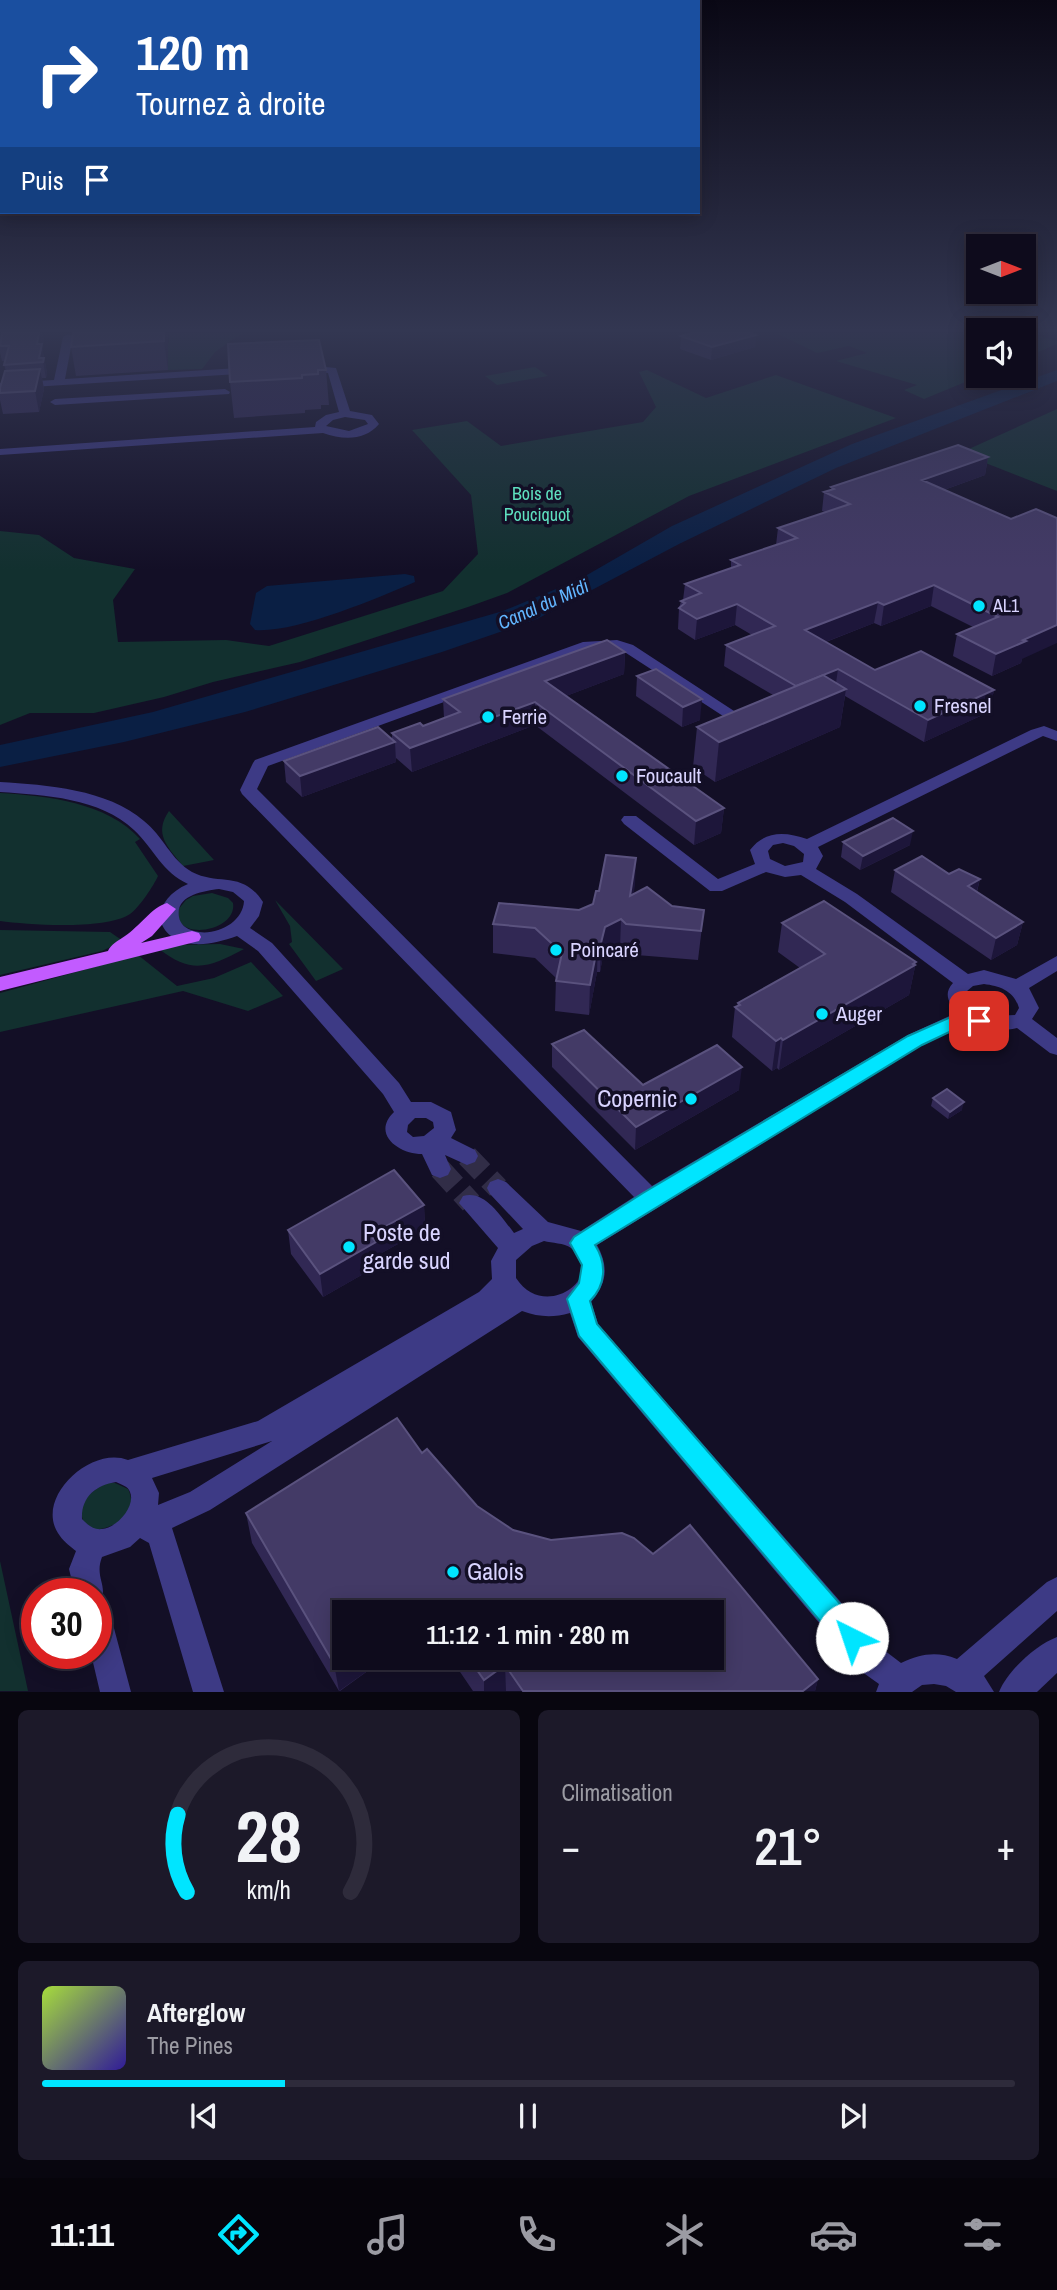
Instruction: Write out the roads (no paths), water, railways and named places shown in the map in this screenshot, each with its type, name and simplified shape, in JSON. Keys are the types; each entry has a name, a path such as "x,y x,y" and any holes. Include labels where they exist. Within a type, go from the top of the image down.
{"main road":[{"path":"105,957 145,932 169,906"},
{"path":"0,984 192,937"}],"street":[{"path":"0,443 323,425 339,434 354,434 366,431 374,425 368,417 345,414 323,425 4,452"},
{"path":"650,1199 248,790 261,763 588,645 601,643 628,648 746,724"},
{"path":"807,846 1037,733 1044,731 1057,736"},
{"path":"0,787 57,793 114,810 138,824 168,864 190,879 206,884 231,884 250,894 254,902 248,920 238,928 216,937 192,937 171,927 167,918 168,864"},
{"path":"630,820 716,887 767,865"},
{"path":"804,869 813,861 812,851 807,846 783,838 767,841 759,850 762,861 767,865 781,871 804,869 851,898 964,981"},
{"path":"169,906 180,894 206,884"},
{"path":"238,928 265,947 391,1089 398,1103 407,1112"},
{"path":"1017,987 1057,962"},
{"path":"984,976 1017,987 1028,1001 1027,1014 1022,1020 1003,1025 991,1024 969,1015 957,1001 956,993 964,981 984,976"},
{"path":"581,1243 915,1040 969,1015"},
{"path":"1022,1020 1027,1027 1057,1048"},
{"path":"433,1143 445,1130 443,1118 438,1114 423,1109 407,1112 397,1122 396,1134 406,1144 433,1143 467,1156"},
{"path":"433,1143 440,1170"},
{"path":"498,1188 544,1231"},
{"path":"471,1203 486,1215 511,1246"},
{"path":"544,1231 557,1232 581,1243 589,1253 593,1277 588,1289 578,1299 549,1308 534,1306 512,1291 503,1263 511,1246 520,1239 544,1231"},
{"path":"130,1472 144,1486 145,1507 139,1519 118,1538 94,1543 83,1541 69,1527 68,1506 72,1495 92,1475 105,1470 130,1472 265,1431 488,1299 512,1291"},
{"path":"139,1519 161,1519 200,1501 512,1291"},
{"path":"578,1299 587,1329 895,1686 912,1671 927,1667 944,1670 970,1684 1057,1592"},
{"path":"139,1519 160,1534 209,1692"},
{"path":"86,1578 83,1569 94,1543"},
{"path":"1014,1692 1057,1652"},
{"path":"110,1669 116,1692"}],"water":[{"name":"Canal du Midi","path":"941,412 978,412 836,468 679,544 537,619 442,652 245,712 124,742 0,767 0,745 153,712 503,611 580,579 672,526 852,444"},
{"path":"405,574 414,576 415,582 335,614 272,629 255,630 250,624 256,593 267,586"}],"tunnel":[{"path":"467,1156 498,1188"},
{"path":"440,1169 471,1203"}],"place":[{"name":"AL1","path":"979,606"},
{"name":"Fresnel","path":"920,706"},
{"name":"Ferrie","path":"488,717"},
{"name":"Foucault","path":"622,776"},
{"name":"Poincaré","path":"556,950"},
{"name":"Auger","path":"822,1014"},
{"name":"Copernic","path":"691,1099"},
{"name":"Poste de garde sud","path":"349,1247"},
{"name":"Galois","path":"453,1572"}],"park label":[{"name":"Bois de Pouciquot","path":"537,504"}]}
